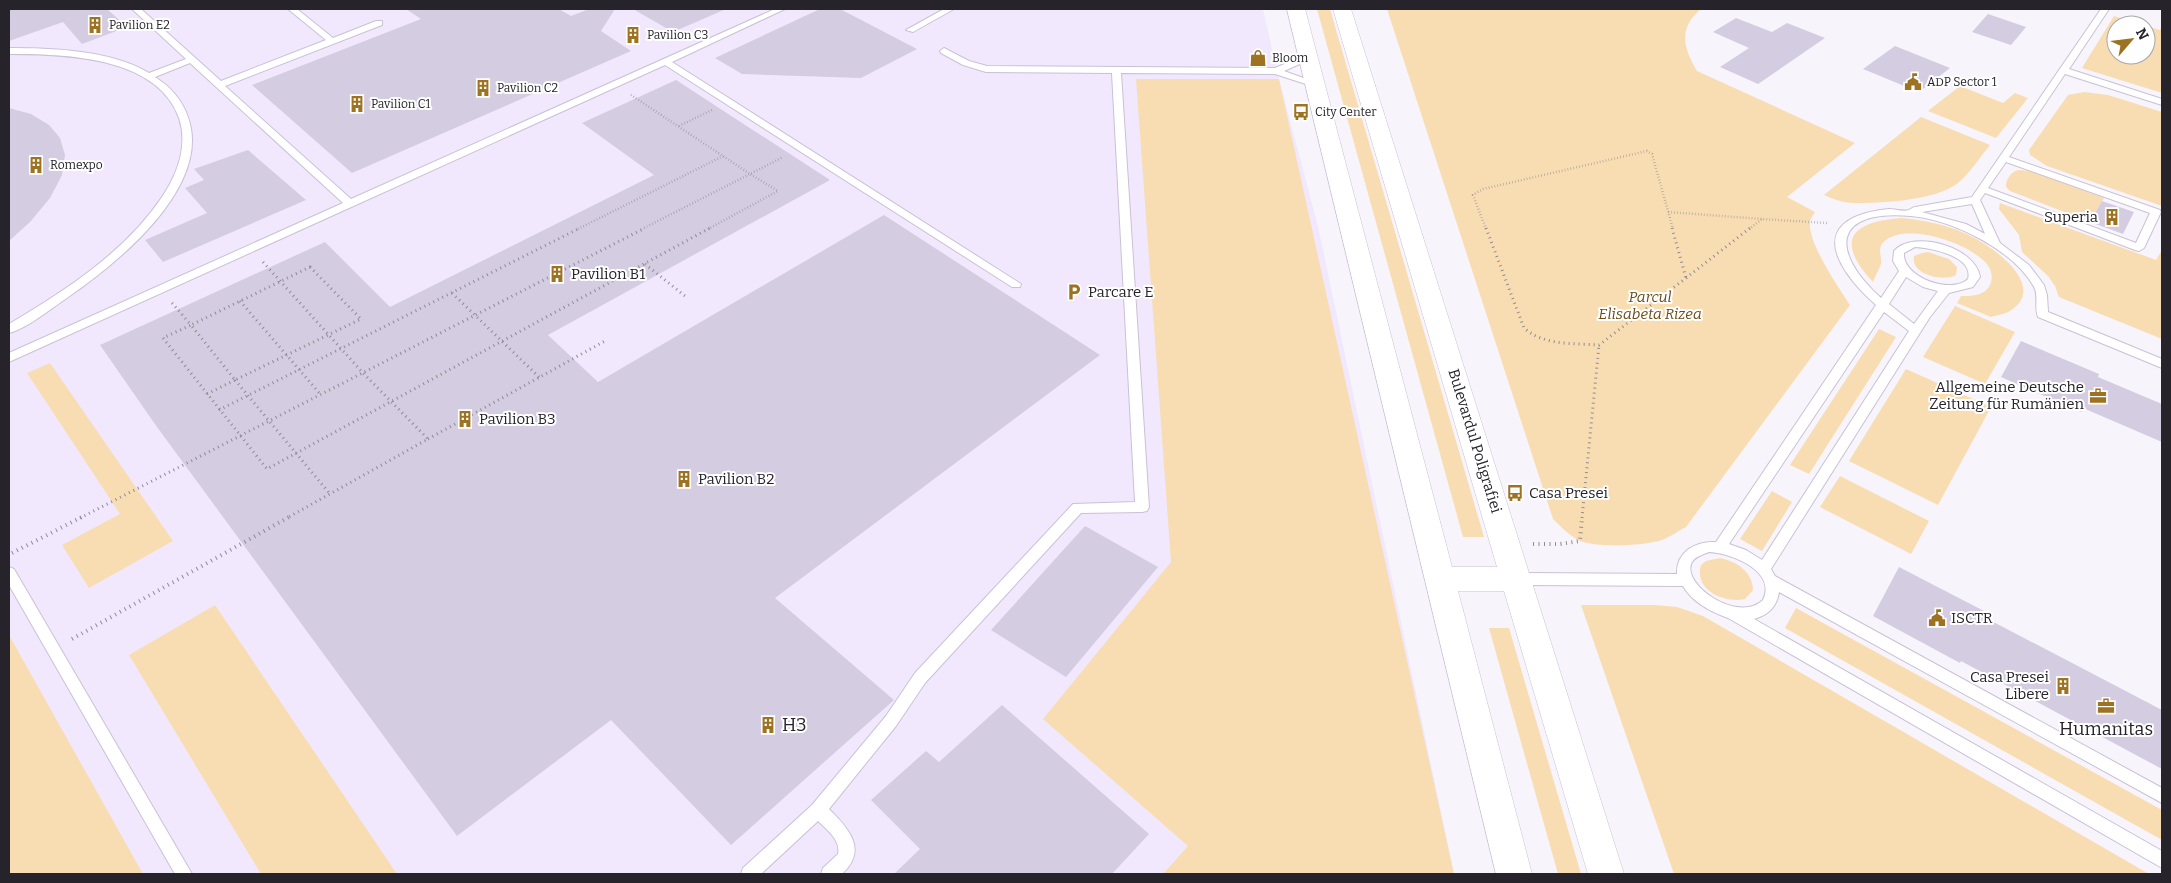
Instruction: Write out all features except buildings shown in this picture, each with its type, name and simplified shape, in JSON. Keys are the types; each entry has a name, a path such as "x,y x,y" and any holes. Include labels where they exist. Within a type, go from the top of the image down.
{"main road":[{"path":"1296,9 1514,874"},
{"name":"Bulevardul Poligrafiei","path":"1342,9 1606,874"},
{"path":"1440,579 1517,579"}],"lane":[{"path":"136,9 350,204"},
{"path":"292,9 332,41"},
{"path":"9,358 781,9"},
{"path":"910,30 950,9"},
{"path":"1915,330 1882,305 1852,272 1840,246 1842,235 1848,225 1878,212 1902,212 1975,200 2105,9"},
{"path":"219,84 379,23"},
{"path":"9,51 79,54 118,63 150,76 172,93 185,115 189,140 182,169 164,202 134,237 92,274 39,312 9,330"},
{"path":"944,51 966,64 986,69 1276,71 1315,84"},
{"path":"1276,71 1308,56"},
{"path":"150,76 191,60"},
{"path":"665,61 1016,284"},
{"path":"749,874 818,810 891,721 920,678 935,660 1078,508 1142,507 1116,70"},
{"path":"2063,70 2162,102"},
{"path":"1982,189 2139,248 2156,212 2004,158"},
{"path":"1975,200 1996,245"},
{"path":"1902,212 1951,222 1976,233 2015,258 2039,286 2043,302 2042,314 2162,364"},
{"path":"1924,244 1948,250 1968,262 1975,276 1973,282 1967,286 1946,289 1923,282 1905,271 1899,264 1897,257 1899,251 1904,246 1924,244"},
{"path":"1720,547 1905,271"},
{"path":"1767,575 1915,330 1946,289"},
{"path":"2162,796 1767,575 1744,555 1720,547 1698,549 1690,554 1685,561 1684,571 1686,580 1700,598 1710,606 1734,614 2162,860"},
{"path":"9,573 184,874"},
{"path":"1734,614 1753,614 1766,607 1772,600 1773,590 1767,575"},
{"path":"1517,579 1686,580"},
{"path":"818,810 844,838 847,848 845,859 829,874"}],"path":[{"path":"207,394 361,319 310,267 163,338 240,437 267,469 778,191 613,84"},
{"path":"678,126 730,102"},
{"path":"9,555 801,147"},
{"path":"1686,278 1652,154 1644,151 1483,189 1473,195 1509,291 1527,332 1539,339 1599,345 1686,278 1762,219"},
{"path":"219,410 724,156"},
{"path":"1668,212 1848,225"},
{"path":"251,249 391,402 428,439"},
{"path":"645,264 685,296"},
{"path":"160,290 330,494"},
{"path":"452,293 540,378"},
{"path":"240,301 320,395"},
{"path":"54,649 605,341"},
{"path":"1525,544 1560,544 1580,540 1599,345"}],"shaded area":[{"name":"Romexpo","path":"9,9 1263,9 1279,79 1318,226 1454,874 9,874"}],"green space":[{"path":"1317,9 1330,9 1484,537 1463,537"},
{"name":"Parcul Elisabeta Rizea","path":"1387,9 1701,9 1689,23 1685,38 1688,54 1697,71 1855,143 1787,197 1815,212 1810,223 1814,242 1825,265 1850,305 1686,527 1668,537 1654,542 1633,545 1598,545 1580,541 1573,537 1553,519"},
{"path":"2162,26 2162,93 2082,68 2106,29 2106,65 2156,65 2156,29 2160,30"},
{"path":"1136,79 1279,79 1454,874 1163,874 1188,846 1043,719 1171,562"},
{"path":"1960,86 2003,103 2015,93 2028,98 1996,138 1928,111"},
{"path":"2084,92 2108,95 2162,112 2162,206 2047,166 2030,155 2029,150 2068,95"},
{"path":"1921,117 1990,145 1971,170 1958,183 1936,194 1908,200 1849,203 1824,195"},
{"path":"2018,170 2032,171 2104,198 2090,222 2010,191 2006,187 2008,179 2011,174"},
{"path":"2000,203 2156,260 2162,250 2162,339 2059,297 2055,286 2048,276 2022,252 2019,235 1999,209"},
{"path":"1901,218 1949,227 1987,245 2011,266 2020,277 2023,289 2021,301 2010,311 1991,317 1957,303 1961,296 1976,295 1986,290 1992,277 1989,267 1977,256 1953,242 1923,235 1896,235 1886,240 1880,248 1881,264 1873,282 1861,268 1854,255 1852,245 1854,236 1860,229 1870,224"},
{"path":"1928,252 1949,259 1957,267 1956,275 1944,278 1936,277 1917,268 1914,263 1914,256"},
{"path":"1955,306 2015,332 1985,384 1923,357"},
{"path":"1879,329 1896,337 1809,474 1790,465"},
{"path":"50,363 173,541 89,588 62,545 120,514 27,373"},
{"path":"1906,369 1991,407 1938,505 1849,461"},
{"path":"1840,476 1929,521 1911,554 1820,507"},
{"path":"1772,491 1792,502 1762,551 1740,539"},
{"path":"1720,558 1738,565 1747,573 1753,590 1745,599 1737,600 1720,597 1706,588 1702,582 1700,574 1701,565 1706,561"},
{"path":"215,605 397,874 261,874 129,655"},
{"path":"1581,605 1655,605 1677,607 1703,616 2149,874 1674,874"},
{"path":"1796,608 2162,810 2162,840 1785,628"},
{"path":"1489,628 1509,628 1581,874 1558,874"},
{"path":"9,635 143,874 9,874"}],"place":[{"name":"Pavilion E2","path":"95,25"},
{"name":"Pavilion C3","path":"633,35"},
{"name":"Bloom","path":"1258,58"},
{"name":"ADP Sector 1","path":"1913,82"},
{"name":"Pavilion C2","path":"483,88"},
{"name":"Pavilion C1","path":"357,104"},
{"name":"City Center","path":"1301,112"},
{"name":"Romexpo","path":"36,165"},
{"name":"Superia","path":"2112,217"},
{"name":"Pavilion B1","path":"557,274"},
{"name":"Parcare E","path":"1074,292"},
{"name":"Allgemeine Deutsche Zeitung für Rumänien","path":"2098,396"},
{"name":"Pavilion B3","path":"465,419"},
{"name":"Pavilion B2","path":"684,479"},
{"name":"Casa Presei","path":"1515,493"},
{"name":"ISCTR","path":"1937,618"},
{"name":"Casa Presei Libere","path":"2063,686"},
{"name":"Humanitas","path":"2106,706"},
{"name":"H3","path":"768,725"}]}
